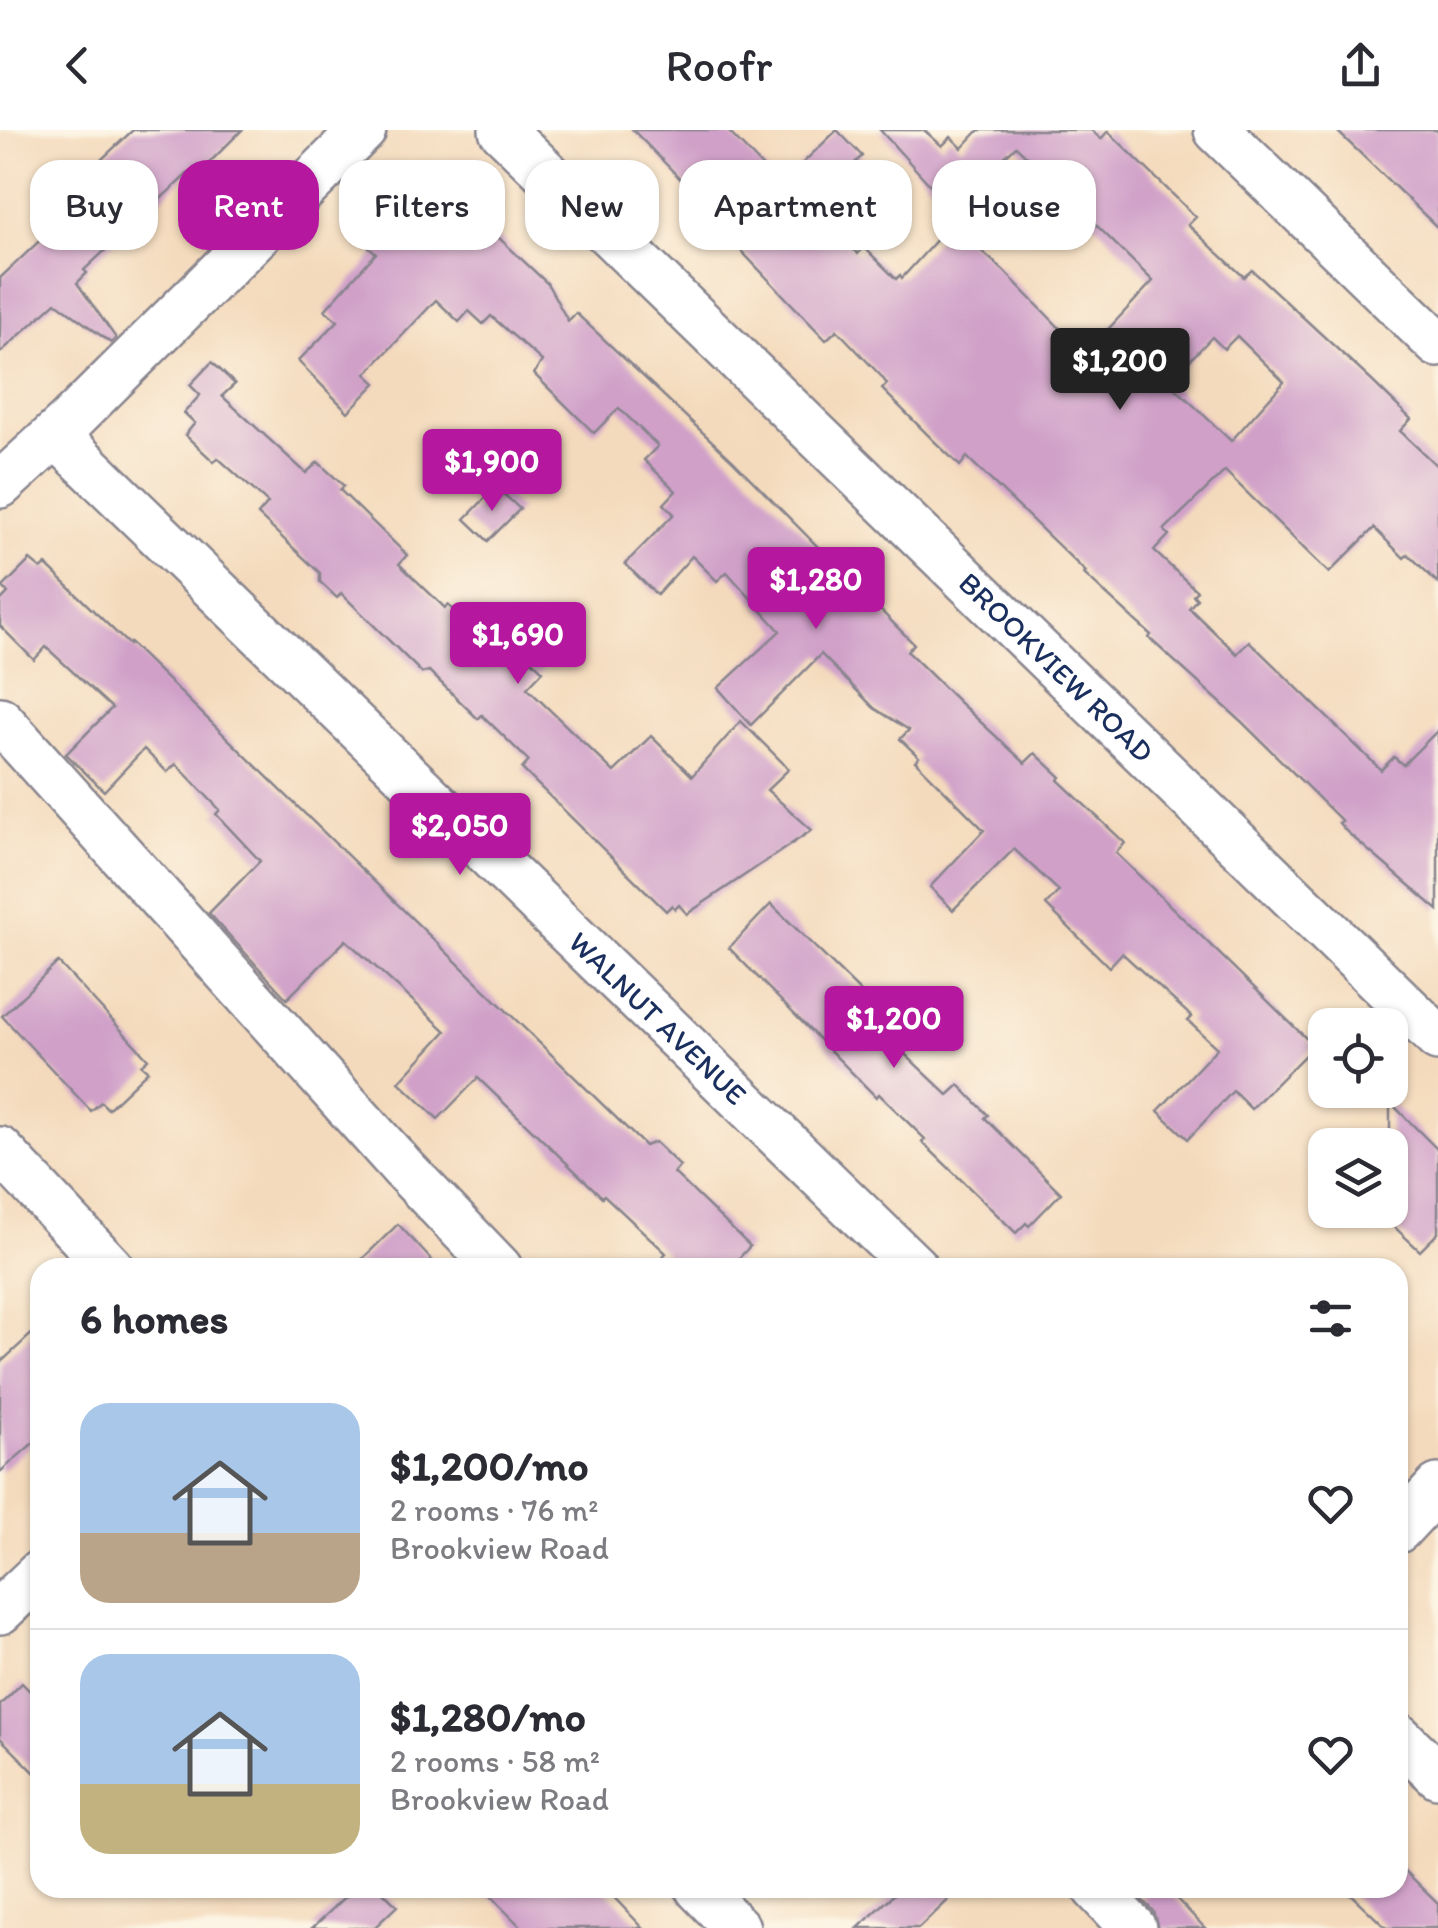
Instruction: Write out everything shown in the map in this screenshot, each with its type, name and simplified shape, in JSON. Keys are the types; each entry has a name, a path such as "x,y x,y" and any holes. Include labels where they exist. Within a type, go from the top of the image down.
{"street":[{"path":"0,485 56,435 363,130"},
{"name":"BROOKVIEW ROAD","path":"502,130 1438,1038"},
{"path":"1217,130 1438,344"},
{"name":"WALNUT AVENUE","path":"56,435 905,1258"},
{"path":"0,720 404,1169 489,1258"},
{"path":"0,1150 102,1258"},
{"path":"1408,1519 1438,1487"},
{"path":"0,1611 30,1582"},
{"path":"1408,1746 1438,1775"},
{"path":"708,1898 737,1928"},
{"path":"1104,1898 1133,1928"}],"building":[{"path":"133,130 242,130 212,160 178,160 178,183 158,201 158,160 101,160"},
{"path":"633,130 727,130 756,160 679,160 679,178"},
{"path":"837,130 862,156 858,160 806,160"},
{"path":"880,130 924,130 942,146 951,137 962,148 979,130 1091,130 1101,139 1108,131 1196,217 1188,225 1244,277 1252,270 1411,419 1400,431 1438,467 1438,583 1408,554 1404,558 1374,528 1329,573 1225,471 1164,530 1169,535 1154,551 1197,591 1193,595 1197,599 1189,608 1237,654 1249,641 1381,770 1394,757 1403,765 1438,730 1438,910 1347,832 1339,823 1342,821 1242,722 1149,638 1151,635 967,457 960,466 934,441 882,389 887,384 881,376 837,330 826,340 740,250 854,250 858,254 867,250 896,279 900,275 902,278 932,245 932,250 980,250 1085,354 1153,281 1096,225 1096,160 1030,160 1016,146 1001,160 932,160 932,187 912,165 912,160 907,160","holes":["1237,336 1284,382 1231,441 1169,382 1212,337 1224,349"]},
{"path":"1336,130 1438,130 1438,228"},
{"path":"505,244 547,283 568,321 576,313 733,461 914,644 907,651 960,703 1025,763 1035,753 1061,777 1058,780 1125,843 1116,853 1308,1040 1308,1052 1251,1109 1233,1091 1188,1139 1158,1111 1217,1048 1188,1021 1192,1017 1122,953 1109,967 1046,905 1059,891 1014,849 953,910 930,887 984,830 915,761 919,757 900,739 909,730 874,708 821,654 751,725 718,688 780,631 727,572 717,581 692,556 657,595 625,564 674,514 664,504 676,491 644,460 658,446 619,408 594,433 534,374 542,361 491,316 483,324 469,311 459,322 436,300 366,374 376,383 348,412 298,361 338,321 325,310 376,253 372,250 505,250"},
{"path":"30,250 106,250 84,270 87,273 77,283 116,338 111,343 56,302 0,353 0,278"},
{"path":"212,362 235,384 222,396 306,473 318,462 344,486 340,490 407,555 399,564 445,608 448,605 481,636 493,623 543,671 527,688 614,772 651,736 692,776 741,721 789,769 767,790 812,830 687,914 679,905 666,911 522,769 529,761 429,671 422,673 341,593 337,598 320,582 320,573 258,515 268,503 218,458 214,462 185,435 195,423 184,413 200,395 190,385"},
{"path":"496,487 520,509 488,541 465,519"},
{"path":"30,560 41,569 46,565 645,1146 655,1142 680,1166 674,1173 750,1246 739,1258 662,1258 666,1253 478,1078 438,1119 399,1082 446,1031 346,940 287,999 209,913 260,861 216,814 220,810 176,764 167,772 144,749 104,791 66,754 112,708 46,647 34,660 0,626 0,601 8,593 3,587"},
{"path":"771,904 864,995 853,1005 948,1095 959,1085 988,1115 985,1118 1061,1193 1029,1226 1026,1223 1016,1233 729,948"},
{"path":"58,962 148,1059 141,1065 148,1071 108,1109 101,1102 91,1111 2,1016"},
{"path":"1390,1108 1396,1108 1438,1150 1438,1233 1420,1251 1395,1228 1408,1228 1408,1128 1390,1128"},
{"path":"398,1224 430,1258 363,1258"},
{"path":"30,1335 30,1446 0,1472 0,1363"},
{"path":"22,1683 30,1691 30,1768 0,1738 0,1705"},
{"path":"1408,1874 1438,1903 1438,1928 1386,1928 1354,1898 1408,1898"},
{"path":"344,1898 389,1898 397,1906 374,1928 312,1928"},
{"path":"492,1898 614,1898 643,1928 522,1928"},
{"path":"890,1898 950,1898 919,1928 858,1928"},
{"path":"1176,1898 1205,1928 1158,1928 1153,1911 1141,1899"}]}
